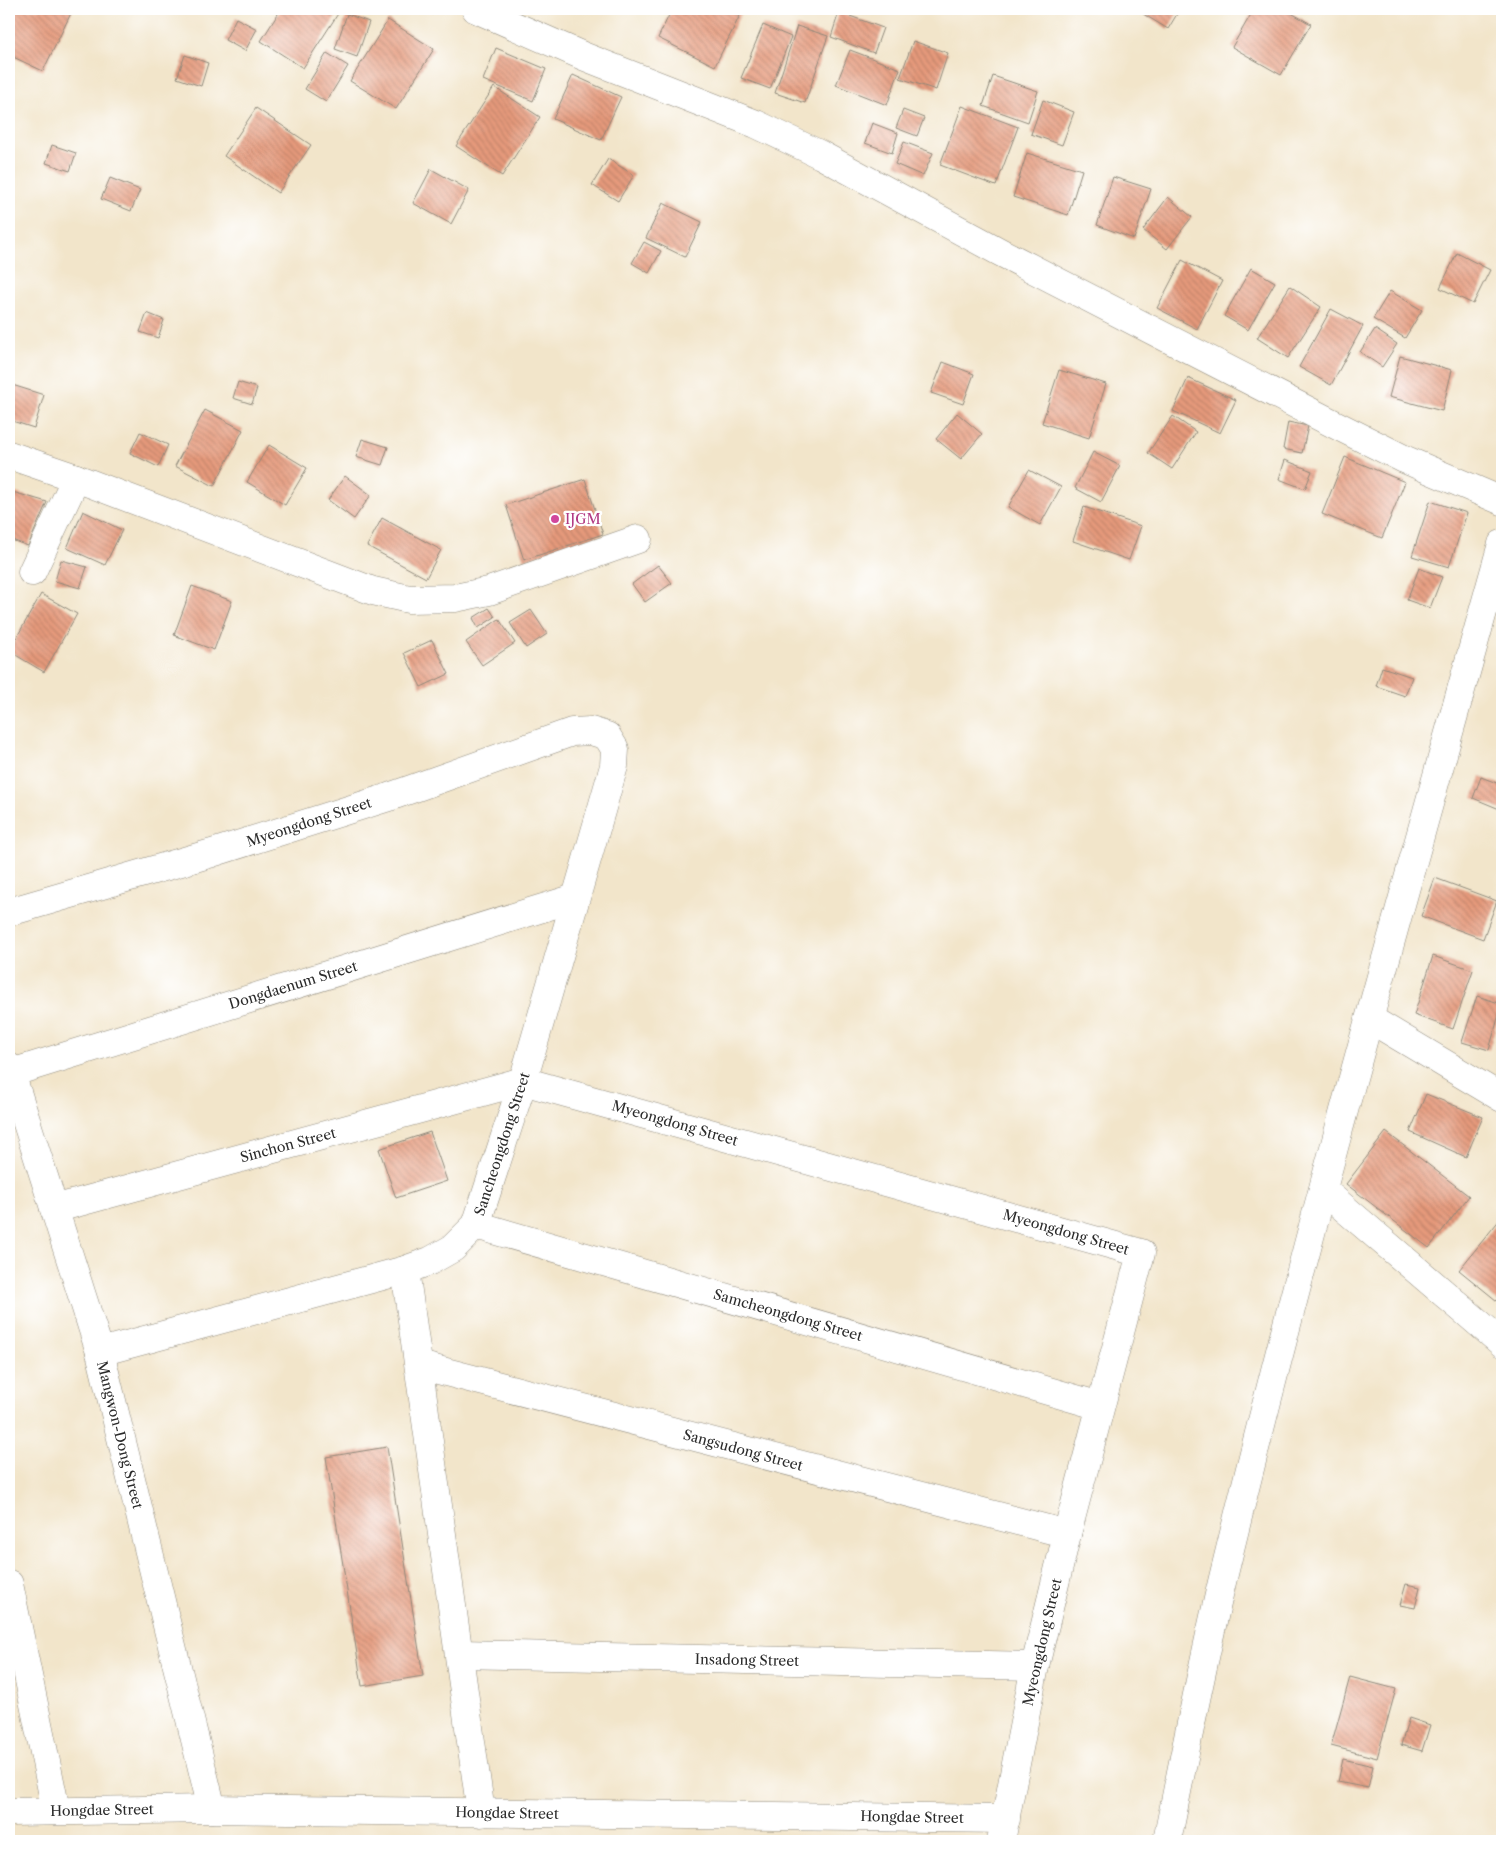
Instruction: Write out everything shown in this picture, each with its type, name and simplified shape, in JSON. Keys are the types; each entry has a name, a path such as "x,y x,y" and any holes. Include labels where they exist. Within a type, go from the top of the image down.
{"street":[{"path":"476,9 583,56 756,124 821,155 1000,252 1338,426 1404,459 1502,501"},
{"path":"9,455 76,478 373,591 409,599 455,598 489,591 638,539"},
{"path":"32,572 76,478"},
{"path":"1167,1841 1222,1582 1274,1373 1502,544"},
{"name":"Myeongdong Street","path":"9,912 212,853 389,797 572,732 591,731 607,736"},
{"name":"Sancheongdong Street","path":"100,1352 405,1270 430,1261 452,1248 476,1225 523,1081 614,766 615,749 607,736"},
{"name":"Dongdaenum Street","path":"10,1070 575,898"},
{"path":"1370,1019 1502,1098"},
{"name":"Mangwon-Dong Street","path":"10,1070 100,1352 212,1809"},
{"name":"Myeongdong Street","path":"523,1081 1141,1253 1067,1534 1035,1666 1004,1830"},
{"name":"Sinchon Street","path":"54,1209 523,1081"},
{"path":"1323,1190 1502,1344"},
{"name":"Samcheongdong Street","path":"476,1225 1100,1406"},
{"path":"405,1270 481,1813"},
{"name":"Sangsudong Street","path":"419,1365 1067,1534"},
{"path":"9,1584 56,1810"},
{"name":"Insadong Street","path":"460,1654 1035,1666"},
{"name":"Hongdae Street","path":"9,1812 212,1809 481,1813 1004,1830"}],"building":[{"path":"9,9 73,9 43,71 9,55"},
{"path":"281,9 341,9 303,68 261,41"},
{"path":"672,9 743,9 715,66 658,38"},
{"path":"1135,9 1180,9 1168,29"},
{"path":"1254,9 1284,9 1311,24 1281,75 1232,47"},
{"path":"839,12 883,28 874,53 831,37"},
{"path":"347,14 369,22 357,57 335,49"},
{"path":"236,18 257,29 245,51 225,40"},
{"path":"388,20 434,49 396,109 350,81"},
{"path":"763,25 791,37 770,89 741,78"},
{"path":"797,26 828,36 805,103 775,93"},
{"path":"913,41 948,53 936,90 900,78"},
{"path":"496,48 546,69 533,101 483,80"},
{"path":"850,50 900,69 887,105 836,85"},
{"path":"327,53 348,66 326,102 305,89"},
{"path":"185,55 208,63 201,86 177,78"},
{"path":"573,75 621,97 601,140 553,119"},
{"path":"993,76 1038,91 1028,122 983,106"},
{"path":"494,87 540,117 502,176 456,146"},
{"path":"1043,100 1074,112 1062,145 1031,134"},
{"path":"962,106 1018,127 996,186 940,165"},
{"path":"256,108 311,145 278,193 224,156"},
{"path":"903,110 924,118 917,136 896,128"},
{"path":"872,123 898,133 892,153 865,143"},
{"path":"904,142 933,153 923,176 895,164"},
{"path":"52,145 76,153 70,171 46,163"},
{"path":"1027,153 1082,170 1068,215 1013,197"},
{"path":"608,159 634,175 618,201 592,185"},
{"path":"431,169 469,190 451,224 413,203"},
{"path":"1113,177 1151,189 1134,239 1097,225"},
{"path":"110,178 140,190 131,211 101,199"},
{"path":"1168,197 1192,217 1167,249 1143,230"},
{"path":"663,203 702,222 685,257 646,238"},
{"path":"644,242 661,251 649,273 632,263"},
{"path":"1457,253 1490,270 1473,304 1440,288"},
{"path":"1182,260 1222,281 1197,329 1157,308"},
{"path":"1251,268 1275,282 1248,330 1224,316"},
{"path":"1290,286 1321,307 1288,358 1257,338"},
{"path":"1390,291 1422,310 1405,338 1373,319"},
{"path":"1331,309 1363,326 1331,385 1299,367"},
{"path":"147,313 164,320 158,338 140,332"},
{"path":"1375,329 1397,344 1382,367 1360,352"},
{"path":"1400,356 1452,370 1442,411 1389,397"},
{"path":"943,362 974,374 963,404 931,393"},
{"path":"1059,370 1106,384 1089,438 1042,423"},
{"path":"1188,378 1236,400 1220,433 1173,411"},
{"path":"238,382 257,388 252,404 233,398"},
{"path":"9,384 44,395 34,428 9,420"},
{"path":"205,410 243,430 214,486 175,466"},
{"path":"957,413 982,434 961,459 936,439"},
{"path":"1173,416 1196,432 1172,469 1148,453"},
{"path":"1288,422 1308,426 1302,453 1283,449"},
{"path":"140,432 168,445 158,467 130,453"},
{"path":"362,439 388,447 382,465 356,457"},
{"path":"269,445 307,468 285,505 247,482"},
{"path":"1093,452 1120,466 1101,502 1075,488"},
{"path":"1345,457 1405,482 1382,538 1322,514"},
{"path":"1285,460 1312,471 1305,489 1279,479"},
{"path":"1029,470 1061,487 1040,525 1008,507"},
{"path":"345,476 371,495 354,519 328,500"},
{"path":"585,479 603,534 524,560 506,505"},
{"path":"9,491 47,502 28,546 9,539"},
{"path":"1430,501 1467,513 1449,567 1412,556"},
{"path":"1084,507 1141,526 1129,560 1073,541"},
{"path":"83,511 122,530 105,565 67,548"},
{"path":"382,518 441,550 426,578 367,546"},
{"path":"61,560 87,567 80,588 55,581"},
{"path":"658,565 672,583 645,602 632,584"},
{"path":"1419,568 1442,577 1430,608 1407,600"},
{"path":"192,586 232,601 214,650 174,635"},
{"path":"41,594 77,614 44,672 9,651"},
{"path":"489,608 495,617 478,628 473,618"},
{"path":"531,610 547,634 526,648 510,623"},
{"path":"499,619 515,643 482,665 466,642"},
{"path":"432,640 449,674 421,687 404,653"},
{"path":"1382,667 1412,677 1405,696 1376,686"},
{"path":"1481,777 1502,785 1502,810 1473,798"},
{"path":"1435,878 1497,901 1483,939 1421,916"},
{"path":"1433,956 1473,970 1453,1029 1414,1015"},
{"path":"1477,996 1502,1004 1489,1050 1462,1042"},
{"path":"1426,1094 1483,1117 1466,1157 1410,1132"},
{"path":"430,1132 447,1181 396,1198 379,1149"},
{"path":"1386,1132 1469,1196 1429,1248 1346,1184"},
{"path":"1502,1219 1502,1305 1459,1270"},
{"path":"387,1447 423,1676 362,1686 326,1457"},
{"path":"1406,1584 1420,1587 1415,1608 1400,1605"},
{"path":"1350,1677 1396,1689 1377,1758 1331,1746"},
{"path":"1409,1718 1430,1725 1422,1751 1401,1745"},
{"path":"1343,1759 1373,1766 1368,1788 1338,1782"}],"place":[{"name":"IJGM","path":"555,519"}]}
